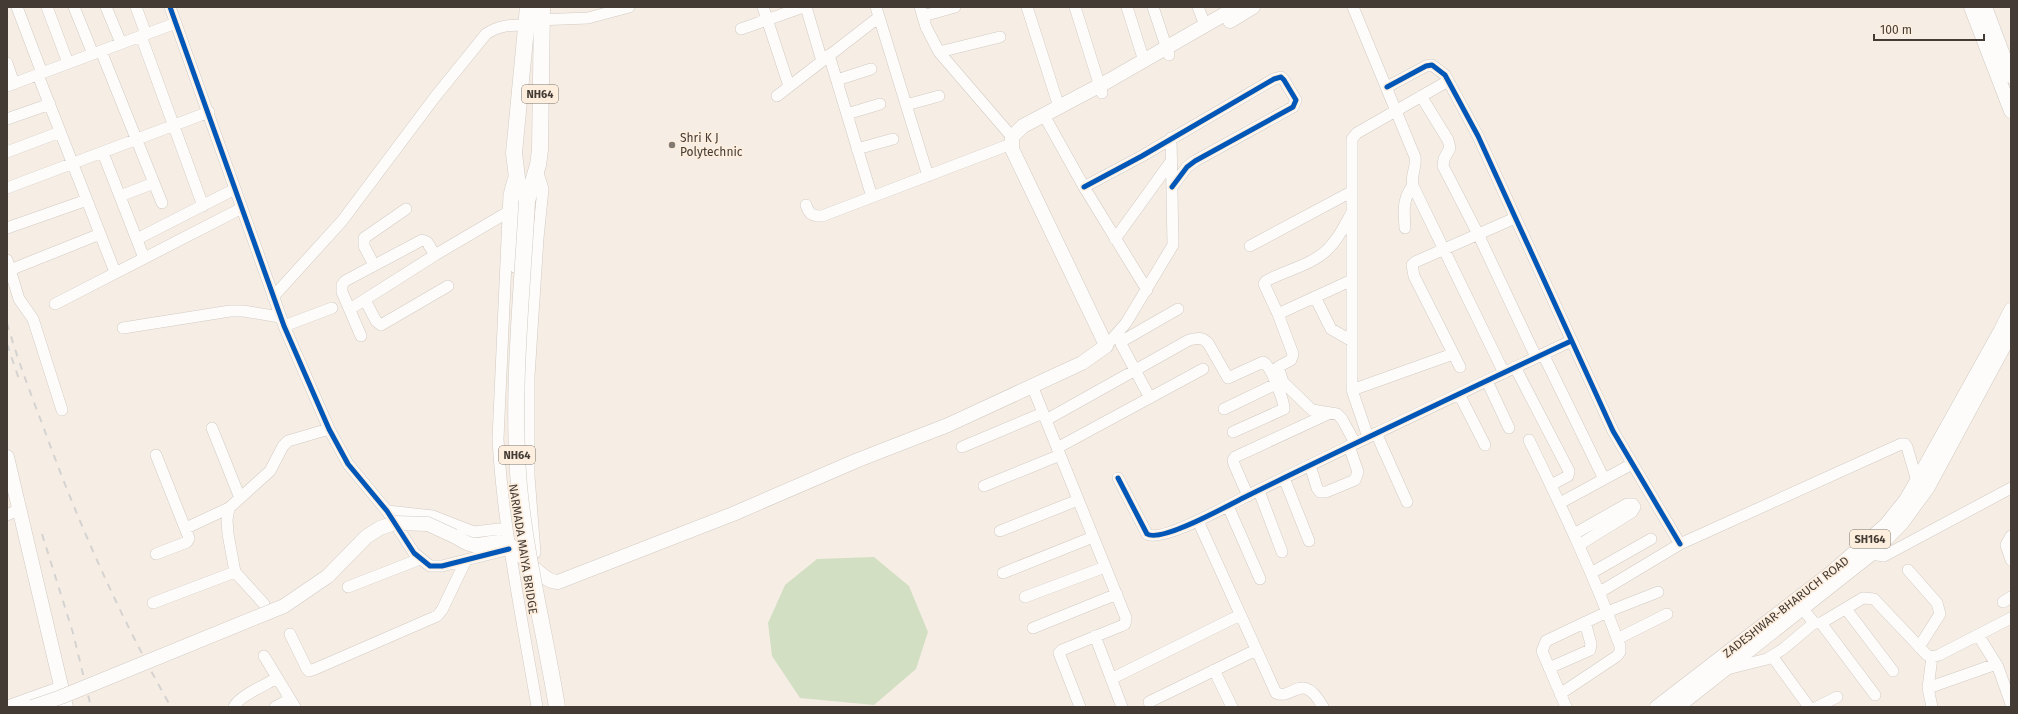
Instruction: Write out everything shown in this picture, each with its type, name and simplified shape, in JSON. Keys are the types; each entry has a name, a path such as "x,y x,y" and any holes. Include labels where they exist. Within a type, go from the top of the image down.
{"highway":[{"name":"NH64","path":"522,200 537,170 541,133 533,16"},
{"name":"NH64","path":"533,16 514,153 522,200 517,378 517,449 519,487 528,547 557,707"},
{"name":"NARMADA MAIYA BRIDGE","path":"522,200 510,372 511,472 520,544 548,707"}],"main road":[{"path":"1023,126 1046,119 1075,107 1144,61 1214,30 1253,7"},
{"path":"1971,7 2011,111"},
{"path":"1985,7 2011,76"},
{"path":"1105,342 1012,150 1011,141 1023,126 1059,107 1100,89 1167,51 1205,25 1234,8"},
{"name":"ZADESHWAR-BHARUCH ROAD","path":"1677,707 1871,554 1901,524 2011,310"},
{"name":"ZADESHWAR-BHARUCH ROAD","path":"1657,707 1831,574 1886,525 1906,500 1921,485 2011,333"},
{"path":"32,707 61,697 284,606 328,576 366,538 380,528 395,523 428,524 473,545 500,542 509,546 553,582 558,582 733,514 858,460 948,425 1033,388 1082,363 1105,342"},
{"path":"541,573 731,508 1030,382 1105,342"},
{"path":"7,457 66,707"},
{"path":"9,707 62,688"}],"street":[{"path":"17,7 60,132 115,272"},
{"path":"47,7 68,63"},
{"path":"74,7 97,52 137,140 162,203"},
{"path":"106,7 121,43"},
{"path":"136,7 174,126 203,206"},
{"path":"170,7 209,112 282,322 329,429 353,471 387,511 420,559 430,566 442,566 466,560 509,546"},
{"path":"273,297 342,221 435,97 486,34 493,29 533,16 588,18 630,7"},
{"path":"763,7 789,86"},
{"path":"740,29 804,7 837,80 872,197"},
{"path":"806,205 808,213 814,216 822,216 928,176 1011,141 938,52 931,40 921,11 955,7"},
{"path":"1027,7 1059,107"},
{"path":"1075,7 1100,89"},
{"path":"1127,7 1144,61"},
{"path":"1153,7 1167,51"},
{"path":"1198,7 1205,25"},
{"path":"1353,7 1415,157 1416,165 1411,180 1413,185 1504,373"},
{"path":"776,96 826,58 877,12 928,176"},
{"path":"7,63 10,85 176,23"},
{"path":"938,52 1000,38"},
{"path":"1387,87 1426,66 1432,65 1438,68 1448,80 1478,136 1613,431 1680,544"},
{"path":"837,80 871,69"},
{"path":"1084,187 1278,78 1284,80 1296,100 1293,107 1195,161 1187,167 1172,187"},
{"path":"1407,502 1372,435 1352,390 1352,139 1357,133 1448,80"},
{"path":"906,105 939,96"},
{"path":"1421,96 1448,140 1450,148 1444,160 1444,166 1539,356 1604,479"},
{"path":"7,119 50,104"},
{"path":"847,114 880,104"},
{"path":"7,188 73,165 209,112"},
{"path":"1046,119 1084,187 1147,290"},
{"path":"7,152 60,132"},
{"path":"1105,342 1126,323 1173,246 1171,138"},
{"path":"857,149 893,139"},
{"path":"103,153 144,258"},
{"path":"1115,239 1172,160"},
{"path":"537,170 543,189 538,238 529,376 529,476 541,573 563,707"},
{"name":"NH64","path":"517,174 510,187 508,212 498,440 500,480 509,546 537,707"},
{"path":"120,196 154,183"},
{"path":"1405,228 1404,201 1406,194 1413,185"},
{"path":"137,239 235,189"},
{"path":"1250,246 1352,192"},
{"path":"7,228 87,200"},
{"path":"55,304 242,208"},
{"path":"374,265 364,246 364,238 406,209"},
{"path":"350,309 435,255 508,212"},
{"path":"1233,432 1284,409 1278,367 1291,360 1294,354 1264,284 1266,281 1318,257 1329,248 1339,236 1352,213"},
{"path":"1460,367 1412,270 1412,265 1415,262 1515,218"},
{"path":"62,410 33,319 22,306 8,265 100,234"},
{"path":"361,336 342,292 342,285 345,281 422,240 427,242 435,255"},
{"path":"1278,314 1352,280"},
{"path":"365,300 376,321 381,325 448,286"},
{"path":"1314,298 1331,329 1352,341"},
{"path":"123,328 243,311 282,322 332,308"},
{"path":"1150,398 1122,349 1121,344 1124,340 1178,309"},
{"path":"962,447 1044,416 1189,340 1197,338 1204,339 1208,343 1228,378 1263,362 1268,366 1280,383 1312,410 1337,414 1342,419 1352,445 1358,472 1356,480 1326,492 1320,492 1317,488 1310,465"},
{"path":"1118,478 1147,534 1151,537 1159,536 1198,521 1372,435 1571,341"},
{"path":"1352,390 1453,354"},
{"path":"1515,367 1569,471 1568,476 1551,485"},
{"path":"984,486 1059,451 1203,369"},
{"path":"1487,380 1509,428"},
{"path":"1224,409 1280,383"},
{"path":"1033,388 1126,618 1125,624 1062,650 1059,653 1080,707"},
{"path":"1459,394 1485,445"},
{"path":"1248,496 1234,464 1233,460 1235,457 1330,413"},
{"path":"212,428 240,498"},
{"path":"186,528 229,508 270,471 283,446 288,441 329,429"},
{"path":"1529,440 1560,502 1592,573 1617,639 1620,652 1617,656 1560,694"},
{"path":"1600,592 1680,544 1901,444 1905,444 1907,447 1921,485"},
{"path":"156,455 186,528 189,540 156,554"},
{"path":"1560,502 1632,464"},
{"path":"1284,478 1309,541"},
{"path":"1871,554 1884,556 2011,488"},
{"path":"1259,491 1282,552"},
{"path":"1000,531 1078,500"},
{"path":"1574,534 1627,504 1633,504 1635,507 1632,512 1579,545"},
{"path":"1228,506 1260,578"},
{"path":"229,508 227,520 228,534 235,572 264,604"},
{"path":"7,515 20,509"},
{"path":"387,511 433,516 474,532 507,528"},
{"path":"1198,521 1276,692 1283,694 1300,687 1305,688 1314,694 1320,706"},
{"path":"2011,536 2006,545 2011,560"},
{"path":"1003,573 1093,537"},
{"path":"1592,573 1651,539"},
{"path":"348,587 420,559"},
{"path":"290,634 309,671 322,666 437,616 442,610 466,560"},
{"path":"1025,597 1105,567"},
{"path":"1908,570 1937,603 1940,614 1919,647"},
{"path":"153,603 235,572"},
{"path":"1566,707 1542,651 1546,641 1607,612 1658,592"},
{"path":"1033,628 1116,594"},
{"path":"1727,669 1753,664 1772,656 1818,623 1846,609 1863,598 1874,599 1919,647 1927,655 1932,657 2011,618"},
{"path":"1803,609 1818,623 1875,695"},
{"path":"1846,609 1893,671"},
{"path":"1617,639 1667,614"},
{"path":"1111,679 1240,615"},
{"path":"1549,668 1590,650 1591,644 1585,622"},
{"path":"1978,635 1996,664 2011,704"},
{"path":"1095,636 1122,707"},
{"path":"1148,702 1256,650"},
{"path":"264,656 292,703 275,707"},
{"path":"1772,656 1809,707"},
{"path":"1932,657 1928,688 1932,707"},
{"path":"1928,688 1996,664"},
{"path":"1214,670 1232,707"},
{"path":"234,707 235,703 242,698 277,678"},
{"path":"1817,707 1837,697"}],"green space":[{"path":"874,557 909,586 928,632 916,669 874,705 800,698 772,656 768,623 785,585 817,559"}],"railway":[{"path":"7,323 56,462 85,534 134,639 171,707"},
{"path":"7,344 19,379"},
{"path":"42,534 73,633 91,707"}],"cycle path":[{"path":"170,7 284,326 329,429 348,464 387,511 414,553 430,566 442,566 509,549"},
{"path":"1387,87 1426,66 1432,65 1445,75 1478,136 1613,431 1680,544"},
{"path":"1084,187 1142,156 1274,79 1281,77 1284,80 1296,100 1293,107 1195,161 1187,167 1172,187"},
{"path":"1118,478 1147,534 1154,535 1179,529 1571,341"}],"place":[{"name":"Shri K J Polytechnic","path":"672,145"}]}
